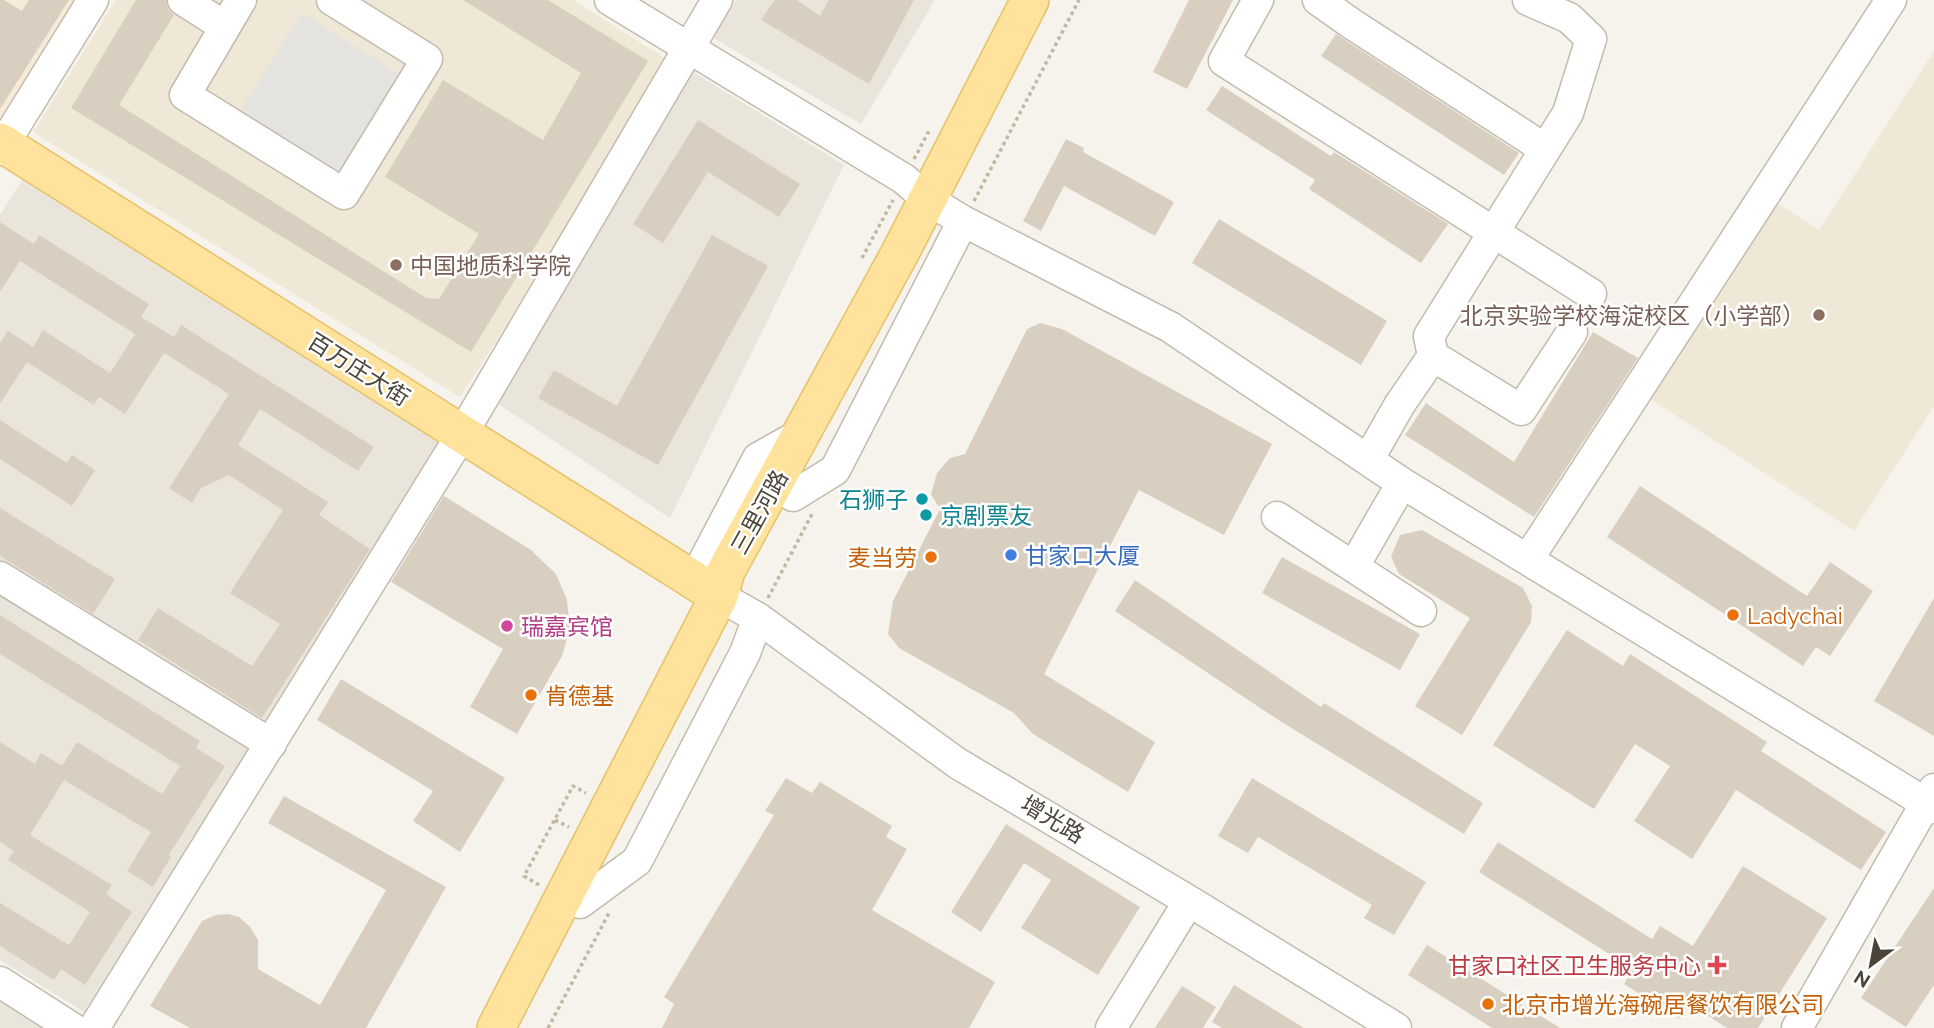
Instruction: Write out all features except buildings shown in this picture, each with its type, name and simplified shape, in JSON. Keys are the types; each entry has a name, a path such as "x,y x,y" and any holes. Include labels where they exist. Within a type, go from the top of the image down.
{"main road":[{"name":"三里河路","path":"496,1028 727,600 804,502 934,202 1030,0"},
{"name":"三里河路","path":"517,1028 596,906 727,600 726,571 801,434 1052,0"},
{"name":"百万庄大街","path":"1,145 727,600"}],"street":[{"path":"1,145 93,0"},
{"path":"183,0 224,26"},
{"path":"241,0 185,95 344,194 427,59 332,0"},
{"path":"610,0 934,202 1170,327 1402,483 1931,800 1797,1028"},
{"path":"94,1028 462,434 717,0"},
{"path":"1258,0 1224,61 1591,294"},
{"path":"1318,0 1545,149"},
{"path":"1368,460 1399,404 1433,356 1429,336 1568,113 1591,39 1569,18 1528,0"},
{"path":"1528,559 1891,0"},
{"path":"1433,356 1521,410 1573,332"},
{"path":"1354,566 1402,483"},
{"path":"1277,517 1421,611"},
{"path":"0,577 271,744"},
{"name":"增光路","path":"727,600 957,763 1189,901 1383,1025"},
{"path":"1111,1028 1189,901"},
{"path":"0,982 72,1028"}],"path":[{"path":"859,264 934,202 1079,0"},
{"path":"930,128 934,202"},
{"path":"727,600 804,502"},
{"path":"540,885 524,876 573,786 588,793"},
{"path":"548,1028 596,906"}],"shaded area":[{"path":"0,0 79,0 4,121 0,118"},
{"name":"中国地质科学院","path":"116,0 573,0 676,65 460,397 33,132"},
{"path":"736,0 935,0 861,124 713,38"},
{"path":"302,13 404,77 340,178 238,113"},
{"name":"北京实验学校海淀校区（小学部）","path":"1934,51 1934,406 1854,531 1650,399 1776,202 1819,230"},
{"path":"690,70 844,165 670,518 492,400"},
{"path":"24,177 444,441 266,725 0,563 0,215"},
{"path":"0,588 254,742 84,1012 0,960"},
{"path":"0,998 48,1028 0,1028"}],"place":[{"name":"中国地质科学院","path":"396,265"},
{"name":"北京实验学校海淀校区（小学部）","path":"1819,315"},
{"name":"石狮子","path":"922,499"},
{"name":"京剧票友","path":"926,515"},
{"name":"甘家口大厦","path":"1011,555"},
{"name":"麦当劳","path":"931,557"},
{"name":"Ladychai","path":"1733,615"},
{"name":"瑞嘉宾馆","path":"507,626"},
{"name":"肯德基","path":"531,695"},
{"name":"甘家口社区卫生服务中心","path":"1717,965"},
{"name":"北京市增光海碗居餐饮有限公司","path":"1488,1004"}]}
